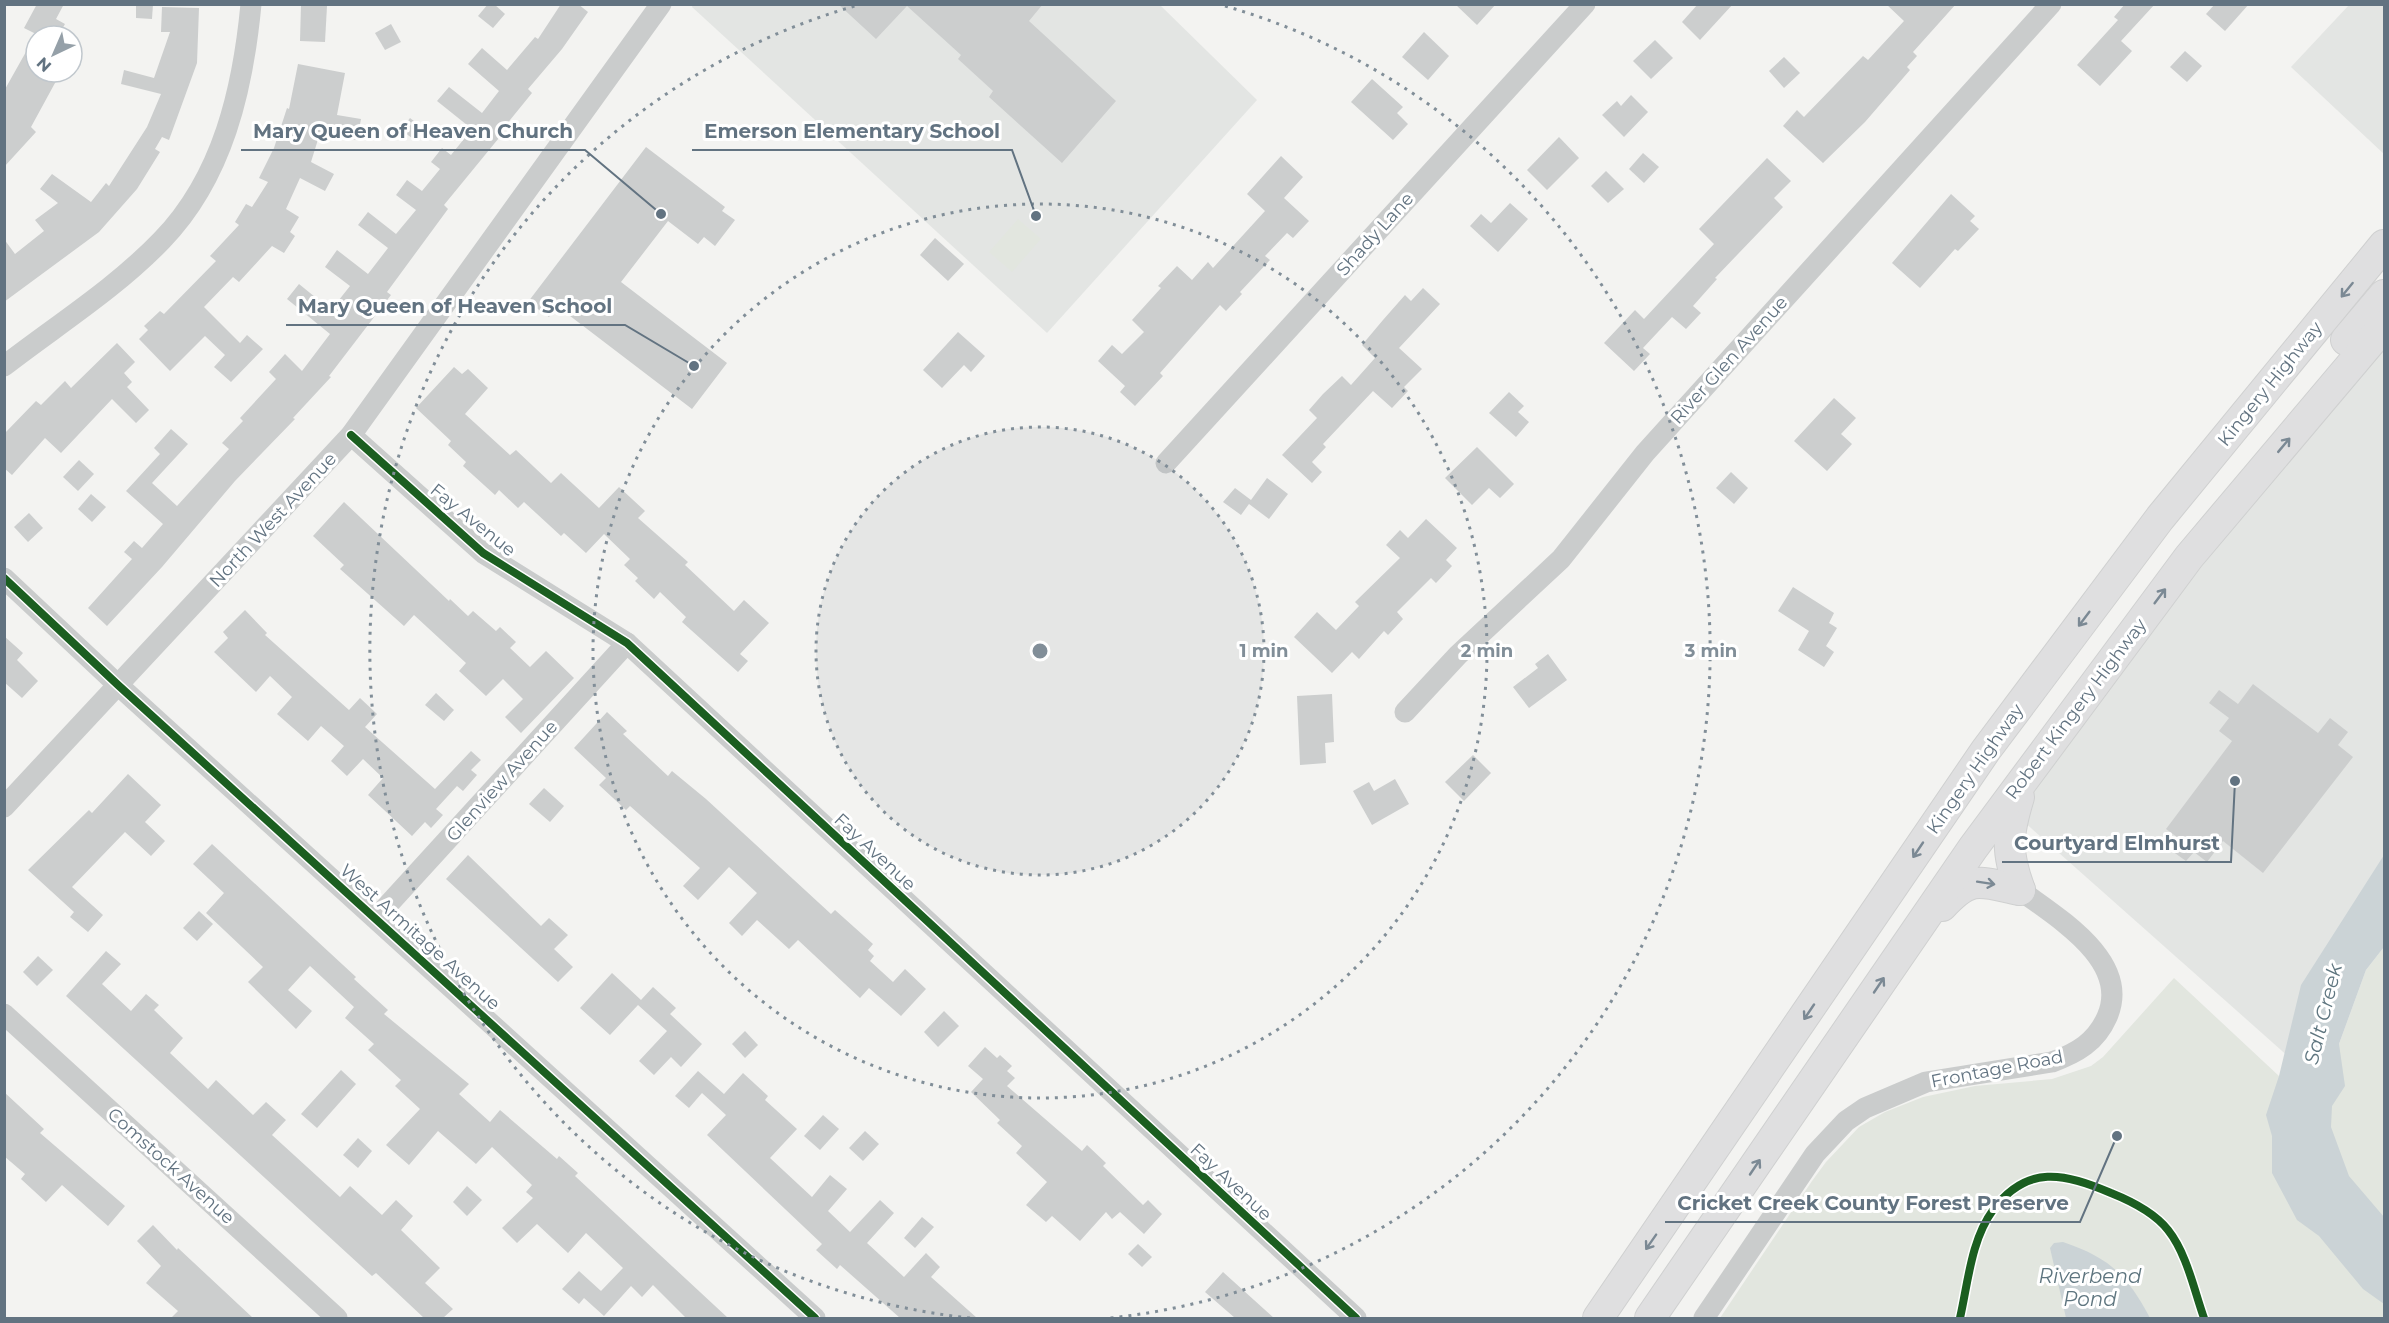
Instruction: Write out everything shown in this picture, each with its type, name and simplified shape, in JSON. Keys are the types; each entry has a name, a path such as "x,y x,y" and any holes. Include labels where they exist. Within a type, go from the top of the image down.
{"highway":[{"name":"Kingery Highway","path":"1598,1318 1986,750 2160,519 2385,245"},
{"path":"2317,405 2343,344 2385,295"},
{"name":"Robert Kingery Highway","path":"1650,1318 1909,940 2025,778 2189,558 2385,326"},
{"path":"2020,890 2009,860 2008,832 2025,778"},
{"path":"1909,940 1964,886 1978,881 2020,890"}],"street":[{"path":"4,366 135,267 164,239 189,205 211,169 228,130 240,83 251,4"},
{"name":"North West Avenue","path":"4,807 351,435 661,4"},
{"name":"Shady Lane","path":"1166,463 1585,4"},
{"name":"River Glen Avenue","path":"1405,712 1458,656 1561,559 1645,453 2051,4"},
{"name":"Fay Avenue","path":"351,435 483,553 627,644 1356,1318"},
{"name":"West Armitage Avenue","path":"4,578 118,685 815,1318"},
{"name":"Glenview Avenue","path":"376,918 627,644"},
{"name":"Frontage Road","path":"1704,1318 1815,1154 1846,1121 1864,1108 1926,1082 1976,1072 2052,1062 2071,1055 2091,1041 2102,1029 2110,1011 2112,995 2110,980 2102,962 2076,932 2020,890"},
{"name":"Comstock Avenue","path":"4,1014 337,1318"}],"shaded area":[{"path":"693,4 1160,5 1257,100 1047,333 692,7"},
{"path":"2350,4 2384,5 2384,154 2291,67"},
{"path":"1018,219 1041,239 1012,272 989,252"},
{"path":"2384,344 2384,877 2299,1066 2022,820 2032,785 2314,422"},
{"path":"2384,947 2384,1318 1720,1318 1826,1162 1859,1127 1885,1112 1923,1097 1975,1086 2052,1079 2091,1066 2103,1057 2174,978 2279,1076 2339,1044 2366,970"}],"water":[{"name":"Salt Creek","path":"2384,855 2384,947 2366,970 2339,1044 2345,1086 2332,1106 2331,1127 2349,1176 2384,1217 2384,1304 2363,1289 2319,1236 2297,1220 2272,1173 2272,1136 2266,1115 2279,1076 2301,985"},
{"name":"Riverbend Pond","path":"2063,1242 2093,1255 2116,1270 2133,1290 2150,1318 2066,1318 2050,1248 2054,1243"}],"building":[{"path":"37,4 64,4 56,19 65,24 26,24"},
{"path":"136,4 153,4 152,19 136,18"},
{"path":"488,4 494,4 505,14 493,28 478,16"},
{"path":"561,4 578,4 588,12 562,49 528,89 532,93 501,131 503,133 444,205 448,209 387,292 391,295 329,376 331,377 293,418 295,419 235,481 162,567 107,626 88,608 132,559 124,552 134,541 142,548 163,524 126,491 160,454 154,448 171,429 188,444 152,483 177,506 229,449 222,443 243,421 240,418 276,379 269,372 285,354 302,371 330,334 287,299 299,284 331,310 350,286 325,267 337,250 368,274 388,248 358,225 368,212 396,234 416,210 396,195 407,180 422,191 440,169 431,162 442,148 451,155 472,129 437,101 449,87 482,113 499,91 468,64 482,48 507,70 535,37 538,39"},
{"path":"838,4 1043,4 1029,21 1116,101 1062,163 989,97 993,91 958,59 961,55 907,6 876,39"},
{"path":"1455,4 1496,4 1477,25"},
{"path":"1698,4 1733,4 1700,40 1682,22"},
{"path":"1886,4 1956,4 1913,52 1917,56 1907,67 1910,70 1865,122 1823,163 1783,126 1797,110 1804,117 1863,56 1868,60 1904,21"},
{"path":"2125,4 2155,4 2121,41 2132,51 2100,86 2077,65 2118,20 2114,17"},
{"path":"2215,4 2249,4 2225,31 2206,14"},
{"path":"301,5 327,6 325,42 300,41"},
{"path":"162,7 199,8 197,63 169,140 162,137 155,149 160,152 137,189 99,232 4,302 4,239 15,254 44,231 35,220 58,203 40,189 52,174 91,202 106,183 109,186 147,127 161,94 121,84 124,70 154,78 170,32 161,32"},
{"path":"391,24 401,42 385,50 375,33"},
{"path":"1424,32 1449,56 1428,80 1402,57"},
{"path":"1655,40 1673,58 1651,79 1633,61"},
{"path":"2185,51 2202,66 2187,82 2170,67"},
{"path":"24,55 24,84 54,84 31,127 36,132 4,167 4,91"},
{"path":"1784,57 1800,73 1784,88 1769,71"},
{"path":"298,64 345,73 337,115 361,119 357,140 320,133 311,162 334,174 325,191 300,178 286,209 299,217 290,232 295,236 284,253 272,246 239,282 233,277 204,307 240,343 247,335 263,349 231,382 214,367 225,355 205,336 170,371 139,339 148,330 144,326 160,311 164,314 216,261 210,256 239,225 235,222 246,204 252,207 268,182 259,178 274,148 287,108 289,109"},
{"path":"1372,79 1403,107 1397,113 1408,124 1393,140 1351,102"},
{"path":"1631,95 1648,112 1624,137 1602,115 1617,101 1621,106"},
{"path":"410,118 424,129 416,141 401,130"},
{"path":"1559,137 1579,158 1547,190 1527,170"},
{"path":"646,147 725,207 722,211 735,220 715,246 704,237 698,244 668,221 621,282 727,363 692,409 557,306 549,317 528,302"},
{"path":"1643,153 1659,167 1644,183 1629,169"},
{"path":"1281,156 1303,177 1284,198 1309,221 1293,238 1287,233 1265,256 1270,260 1240,292 1242,294 1226,311 1220,305 1160,373 1163,376 1135,406 1120,392 1125,386 1098,361 1112,345 1122,354 1144,332 1132,320 1177,266 1192,280 1208,262 1213,268 1265,211 1247,194"},
{"path":"1767,158 1791,181 1774,198 1783,207 1715,278 1717,279 1693,306 1701,313 1686,329 1672,317 1643,348 1650,354 1634,371 1604,343 1635,310 1644,319 1714,244 1699,229"},
{"path":"1606,171 1624,189 1608,203 1591,186"},
{"path":"1951,194 1975,216 1970,221 1979,229 1958,251 1955,249 1920,288 1892,263"},
{"path":"1510,203 1528,219 1498,252 1470,226 1481,214 1491,223"},
{"path":"935,238 964,264 948,281 920,255"},
{"path":"1423,288 1440,304 1399,348 1422,369 1404,387 1408,391 1392,408 1373,391 1323,444 1326,447 1312,462 1322,472 1312,483 1282,455 1317,418 1309,410 1323,394 1342,376 1351,385 1375,358 1362,345 1383,320 1405,295 1411,301"},
{"path":"958,332 985,356 971,372 964,365 942,388 923,370"},
{"path":"117,343 135,362 124,373 132,382 127,387 149,410 136,423 112,399 61,453 45,438 12,475 4,468 4,434 36,401 41,405 65,381 71,388"},
{"path":"454,367 462,374 468,369 488,388 465,414 510,455 516,450 551,483 561,473 599,508 619,487 645,511 638,518 688,562 685,565 734,611 744,600 769,623 740,654 748,661 738,672 682,622 686,617 660,592 654,599 635,581 638,578 624,565 630,559 604,534 586,553 564,533 561,536 524,502 518,508 499,490 495,495 463,466 466,462 448,445 451,441 416,408"},
{"path":"1509,392 1524,406 1518,412 1529,422 1516,437 1489,413"},
{"path":"1834,398 1856,418 1841,434 1852,444 1827,471 1794,441"},
{"path":"1477,447 1514,484 1500,498 1489,488 1472,505 1445,478"},
{"path":"79,460 94,474 78,491 63,477"},
{"path":"1731,472 1748,488 1734,504 1716,488"},
{"path":"1267,478 1288,494 1269,519 1249,504 1241,515 1223,502 1235,488 1251,500"},
{"path":"91,494 106,507 92,522 78,509"},
{"path":"344,502 449,601 450,599 468,616 473,611 496,631 500,627 516,642 510,648 530,667 546,651 574,678 521,733 505,717 523,699 503,679 486,696 459,671 466,663 414,615 404,626 340,569 344,565 313,536"},
{"path":"29,513 43,528 28,542 14,527"},
{"path":"1426,519 1457,548 1446,560 1452,566 1436,583 1431,578 1397,612 1403,619 1388,635 1384,631 1359,659 1352,652 1332,673 1294,637 1317,612 1336,630 1359,606 1355,602 1400,558 1386,545 1400,530 1408,538"},
{"path":"1793,587 1834,613 1829,623 1837,628 1826,646 1834,652 1824,667 1798,650 1809,631 1778,611"},
{"path":"245,610 267,633 265,635 349,710 360,698 377,714 365,727 435,789 471,751 481,760 471,770 477,775 463,791 457,786 436,809 443,815 431,828 425,822 412,836 368,795 383,778 363,759 347,776 331,761 344,746 321,726 308,741 277,714 292,697 270,676 256,692 214,652 228,638 223,632"},
{"path":"4,636 23,653 17,660 38,681 22,698 4,682"},
{"path":"1548,654 1567,680 1529,708 1513,687 1538,668 1535,664"},
{"path":"2253,684 2318,733 2330,718 2348,732 2338,745 2353,757 2263,873 2223,841 2207,862 2194,852 2186,861 2172,851 2181,840 2166,829 2232,741 2219,731 2229,718 2209,703 2219,690 2238,704"},
{"path":"436,693 454,710 444,721 425,705"},
{"path":"1332,694 1334,742 1325,743 1326,763 1300,765 1297,696"},
{"path":"607,712 627,731 623,734 668,776 672,771 706,799 831,914 835,910 873,944 868,950 874,956 870,961 893,982 905,969 926,989 901,1016 869,988 860,998 798,940 789,949 757,920 742,936 729,923 757,893 729,867 698,900 683,886 700,868 630,806 626,810 599,785 606,778 574,748"},
{"path":"1473,755 1491,773 1464,801 1445,782"},
{"path":"128,774 161,805 145,822 165,841 151,856 125,832 72,887 103,915 88,932 70,917 74,912 28,870 89,810 92,813"},
{"path":"1395,779 1409,804 1372,825 1353,791 1369,782 1374,791"},
{"path":"544,788 564,806 550,822 529,804"},
{"path":"212,844 356,977 354,979 388,1010 384,1014 469,1084 459,1094 490,1122 500,1110 557,1159 559,1156 578,1173 575,1176 728,1318 686,1318 653,1285 642,1297 631,1286 604,1316 584,1298 579,1304 562,1289 579,1271 601,1291 623,1268 586,1233 568,1253 537,1224 517,1243 502,1228 533,1198 526,1192 532,1185 492,1147 476,1164 438,1131 409,1165 386,1145 420,1109 395,1086 401,1080 368,1050 374,1044 345,1018 354,1007 310,966 288,990 312,1011 296,1029 248,982 263,967 206,913 224,893 193,864"},
{"path":"468,855 541,926 549,918 568,935 554,949 573,967 558,982 446,879"},
{"path":"199,911 213,924 197,941 183,928"},
{"path":"106,951 121,964 102,984 131,1011 146,994 159,1005 154,1010 183,1038 170,1053 208,1089 216,1080 253,1115 266,1102 286,1120 272,1135 340,1197 350,1186 382,1215 396,1200 413,1216 401,1230 440,1268 425,1283 453,1309 443,1318 424,1318 376,1273 372,1276 66,996"},
{"path":"38,956 53,970 37,986 23,972"},
{"path":"612,973 641,1000 653,987 676,1008 670,1014 702,1044 681,1067 671,1057 654,1075 639,1061 667,1031 638,1005 610,1035 580,1008"},
{"path":"944,1011 959,1026 938,1047 924,1032"},
{"path":"745,1031 758,1045 745,1058 732,1044"},
{"path":"985,1047 997,1058 1000,1055 1012,1066 1007,1071 1015,1078 1007,1086 1082,1151 1087,1145 1106,1163 1103,1166 1143,1205 1148,1200 1162,1214 1144,1234 1120,1212 1112,1219 1106,1212 1080,1241 1052,1216 1046,1222 1026,1205 1047,1182 1016,1153 1022,1146 997,1123 1000,1120 971,1092 983,1079 968,1066"},
{"path":"341,1070 356,1084 317,1128 301,1114"},
{"path":"698,1071 724,1094 743,1073 768,1096 765,1100 797,1129 770,1158 812,1197 830,1175 847,1189 828,1211 850,1232 880,1200 894,1213 867,1243 904,1277 926,1253 940,1267 931,1277 977,1318 900,1318 840,1265 837,1269 816,1250 822,1244 707,1135 726,1115 702,1093 689,1108 675,1096"},
{"path":"4,1092 44,1129 40,1133 125,1206 108,1226 62,1185 46,1202 21,1179 25,1174 4,1156"},
{"path":"823,1115 839,1129 820,1150 804,1136"},
{"path":"865,1131 879,1144 863,1161 849,1148"},
{"path":"358,1138 372,1151 358,1168 343,1155"},
{"path":"467,1186 482,1200 467,1216 453,1202"},
{"path":"922,1217 934,1227 915,1248 904,1238"},
{"path":"153,1225 177,1250 178,1248 253,1318 171,1318 178,1311 146,1283 161,1266 137,1241"},
{"path":"1138,1244 1152,1257 1142,1267 1128,1254"},
{"path":"1223,1272 1274,1318 1235,1318 1205,1292"}],"cycle path":[{"path":"351,435 483,553 627,643 1356,1318"},
{"path":"4,578 118,685 815,1318"},
{"path":"1960,1318 1975,1248 1993,1210 2006,1195 2019,1185 2033,1179 2048,1177 2062,1177 2094,1186 2134,1203 2156,1218 2168,1230 2180,1250 2204,1318"}],"place":[{"name":"Mary Queen of Heaven Church","path":"661,214"},
{"name":"Emerson Elementary School","path":"1036,216"},
{"name":"Mary Queen of Heaven School","path":"694,366"},
{"name":"Courtyard Elmhurst","path":"2235,781"},
{"name":"Cricket Creek County Forest Preserve","path":"2117,1136"}]}
